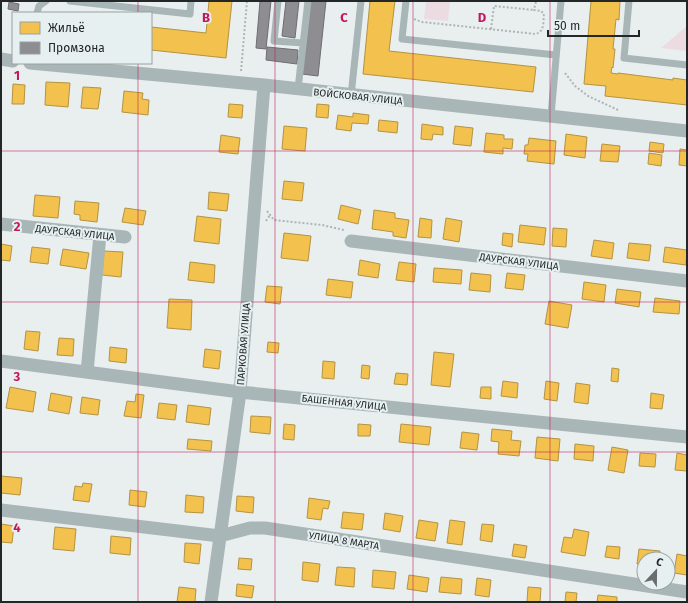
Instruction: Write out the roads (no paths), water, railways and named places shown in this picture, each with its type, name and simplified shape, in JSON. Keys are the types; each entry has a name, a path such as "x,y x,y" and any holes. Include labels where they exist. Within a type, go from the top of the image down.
{"street":[{"path":"1,59 12,61"},
{"name":"ВОЙСКОВАЯ УЛИЦА","path":"41,64 264,85 351,96 687,131"},
{"name":"ПАРКОВАЯ УЛИЦА","path":"211,602 240,392 264,85"},
{"name":"ДАУРСКАЯ УЛИЦА","path":"1,224 125,237"},
{"path":"87,372 100,235"},
{"name":"ДАУРСКАЯ УЛИЦА","path":"356,242 687,281"},
{"name":"БАШЕННАЯ УЛИЦА","path":"1,361 240,392 687,436"},
{"name":"УЛИЦА 8 МАРТА","path":"1,510 220,536 250,528 265,528 687,592"}],"lane":[{"path":"37,12 39,6 46,1"},
{"path":"70,1 190,14 191,1"},
{"path":"278,1 274,40 303,43"},
{"path":"298,90 308,1"},
{"path":"351,96 361,1"},
{"path":"406,1 402,39 556,55"},
{"path":"551,116 562,1"},
{"path":"629,1 624,58 687,65"}]}
